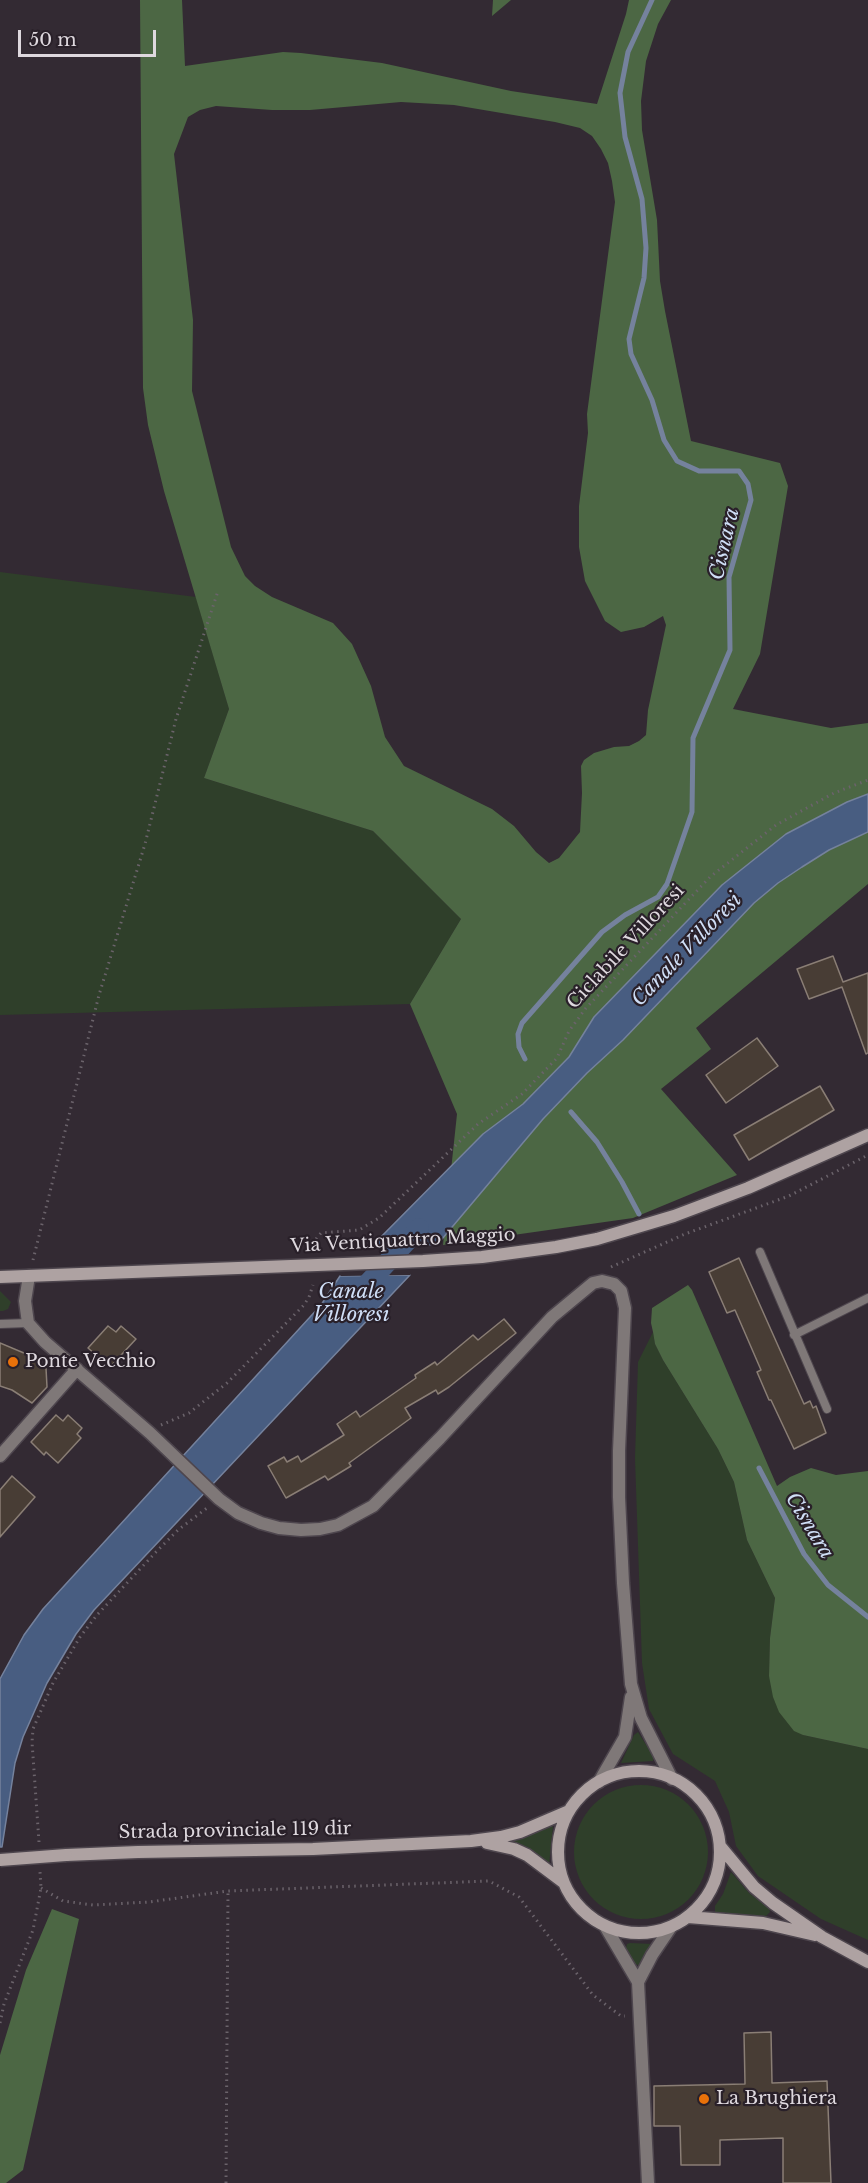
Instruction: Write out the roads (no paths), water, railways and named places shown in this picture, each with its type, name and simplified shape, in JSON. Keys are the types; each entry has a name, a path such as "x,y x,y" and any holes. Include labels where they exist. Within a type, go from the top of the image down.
{"street":[{"name":"Via Ventiquattro Maggio","path":"0,1277 423,1261 527,1251 597,1239 634,1229 748,1188 868,1135"},
{"path":"29,1276 25,1301 28,1323 45,1342 150,1433 219,1498 238,1513 261,1523 279,1528 320,1529 338,1525 374,1506 552,1317 593,1283 602,1281 614,1284 621,1291 625,1308 619,1497 624,1604 632,1684 641,1718 672,1779"},
{"path":"0,1456 77,1369"},
{"path":"599,1782 625,1737 632,1684"},
{"path":"628,1772 658,1774 672,1779 696,1795 705,1806 717,1832 720,1846 716,1878 700,1906 688,1917 671,1927 652,1932 631,1933 605,1926 580,1908 563,1882 559,1868 558,1846 563,1824 569,1811 587,1790 599,1782 628,1772"},
{"name":"Strada provinciale 119 dir","path":"0,1860 159,1851 220,1852 471,1841 520,1832 569,1811"},
{"name":"Strada provinciale 119 dir","path":"471,1841 514,1849 527,1855 563,1882"},
{"path":"720,1846 754,1887 773,1903 822,1937 868,1962"},
{"path":"688,1917 763,1923 822,1937"},
{"path":"605,1926 638,1982 648,2183"},
{"path":"638,1982 652,1954 671,1927"}],"lane":[{"path":"760,1252 827,1409"},
{"path":"794,1335 868,1298"},
{"path":"0,1324 28,1323"}],"water":[{"name":"Canale Villoresi","path":"868,794 868,832 829,850 778,883 754,903 623,1040 587,1073 543,1119 437,1245 370,1248 483,1134 523,1104 569,1057 594,1017 722,885 786,834 847,802"},
{"name":"Canale Villoresi","path":"410,1275 94,1610 76,1634 47,1683 23,1737 15,1763 2,1847 0,1847 0,1679 24,1635 43,1609 321,1305 340,1276"}],"waterway":[{"name":"Cisnara","path":"525,1059 519,1047 518,1034 522,1023 602,932 625,915 658,897 667,884 692,812 693,738 730,650 729,577 751,500 748,484 739,471 699,471 677,461 664,440 652,400 631,354 629,339 644,278 646,248 642,199 625,137 620,93 628,52 652,0"},
{"name":"Cisnara","path":"571,1112 597,1142 639,1214"},
{"name":"Canale Villoresi","path":"358,1294 419,1228"},
{"name":"Cisnara","path":"759,1468 804,1554 828,1585 868,1617"}],"place":[{"name":"Ponte Vecchio","path":"13,1362"},
{"name":"La Brughiera","path":"704,2099"}]}
